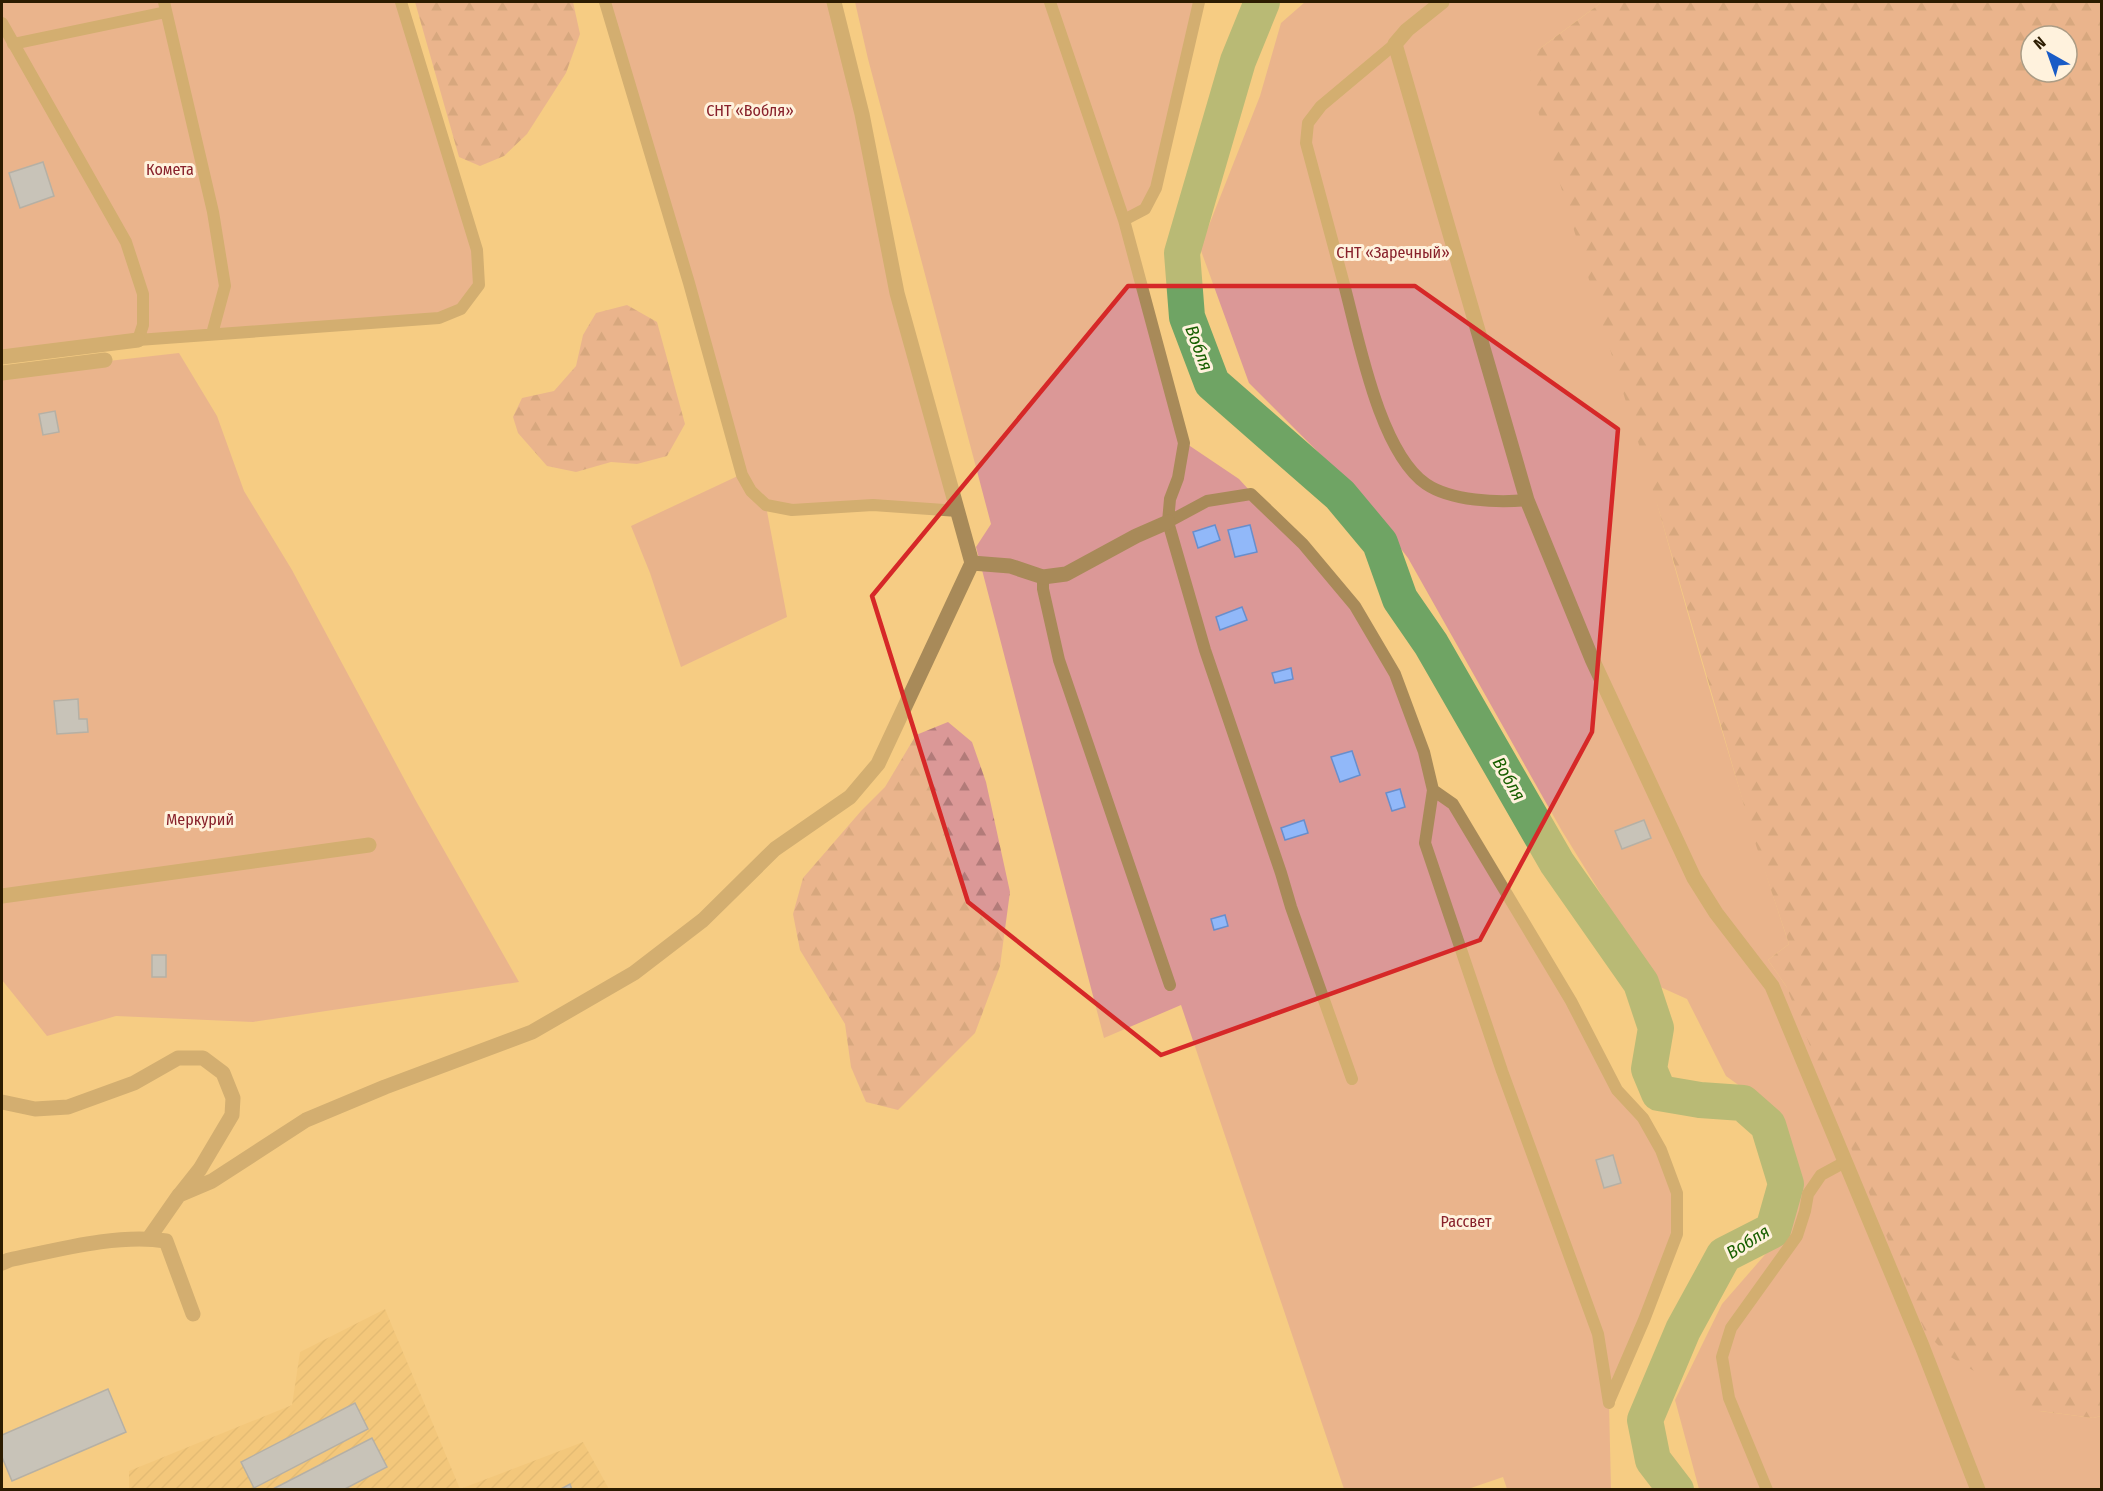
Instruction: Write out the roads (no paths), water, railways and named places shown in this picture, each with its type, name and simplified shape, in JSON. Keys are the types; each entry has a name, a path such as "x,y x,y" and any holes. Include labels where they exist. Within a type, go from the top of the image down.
{"street":[{"path":"179,1195 212,1181 306,1120 385,1087 532,1032 634,973 704,920 775,849 850,797 878,764 972,563 897,293 862,114 834,2"},
{"path":"1442,2 1407,30 1395,44 1527,500 1592,659 1694,878 1716,914 1772,986 1922,1346 1978,1490"},
{"path":"2,357 138,340"},
{"path":"2,373 105,360"},
{"path":"972,563 1010,566 1042,577 1066,574 1136,536 1168,522"},
{"path":"2,896 369,845"},
{"path":"2,1102 35,1109 68,1107 134,1083 178,1058 203,1058 223,1073 233,1098 232,1115 200,1169 149,1238"},
{"path":"2,1263 78,1246 149,1238 166,1240 193,1314"}],"lane":[{"path":"2,23 126,242 143,294 143,325 138,340 439,318 461,309 479,285 477,250 401,2"},
{"path":"605,2 689,283 742,475 751,491 766,505 792,510 873,505 958,512"},
{"path":"1050,2 1125,220 1184,442 1178,478 1170,499 1168,522 1205,650 1291,907 1352,1079"},
{"path":"1125,220 1144,209 1156,188 1199,2"},
{"path":"13,44 165,7 213,212 225,286 212,334"},
{"path":"1395,44 1322,106 1308,123 1306,143 1372,388 1394,444 1409,468 1426,484 1459,497 1504,503 1527,500"},
{"path":"1168,522 1208,501 1251,494 1304,544 1355,606 1395,674 1424,752 1433,790 1425,843 1502,1071 1598,1334 1609,1402 1677,1234 1677,1193 1661,1150 1643,1118 1617,1090 1571,1001 1453,804 1433,790"},
{"path":"1042,577 1059,660 1170,985"},
{"path":"1767,1490 1729,1398 1722,1357 1731,1328 1797,1236 1808,1194 1821,1175 1845,1162"}],"waterway":[{"name":"Вобля","path":"1262,2 1238,61 1182,253 1187,317 1212,383 1340,495 1380,543 1400,599 1431,644 1557,863 1641,983 1656,1028 1649,1069 1659,1093 1700,1100 1743,1103 1768,1125 1786,1184 1773,1230 1724,1255 1683,1330 1645,1420 1653,1460 1676,1490"}],"park label":[{"name":"СНТ «Вобля»","path":"750,110"},
{"name":"Комета","path":"170,169"},
{"name":"СНТ «Заречный»","path":"1393,252"},
{"name":"Меркурий","path":"200,819"},
{"name":"Рассвет","path":"1466,1221"}]}
